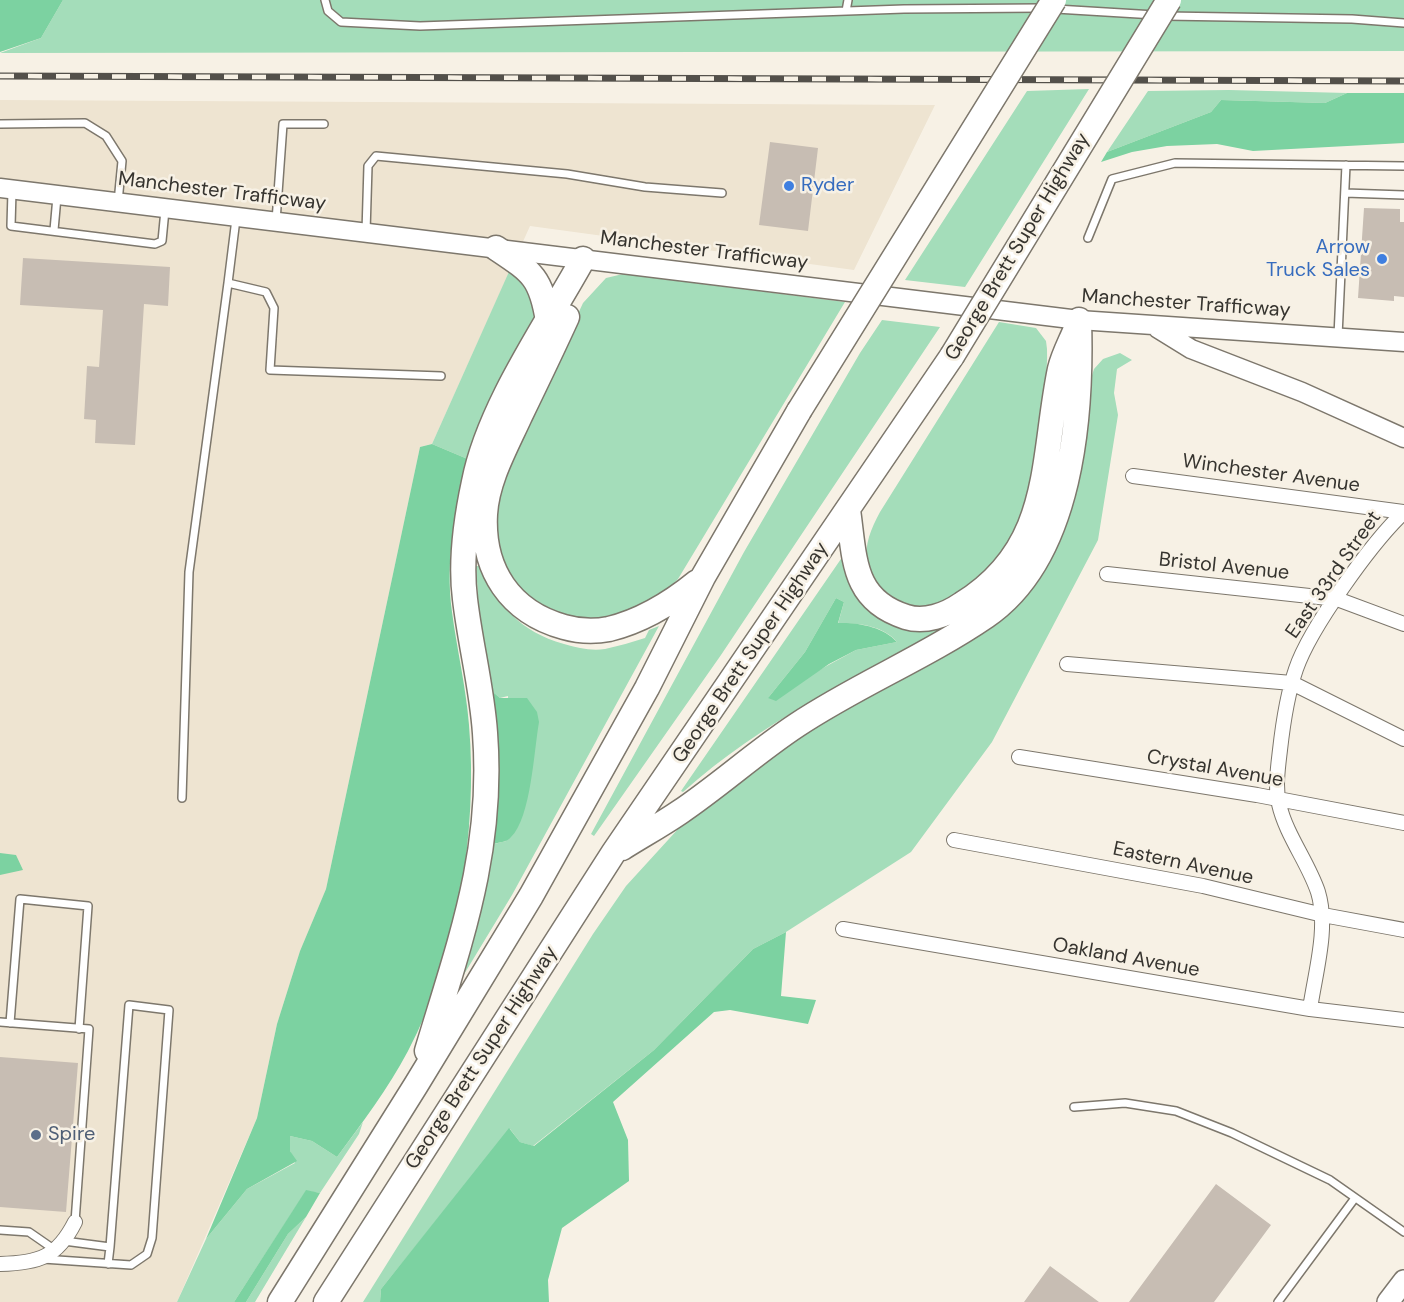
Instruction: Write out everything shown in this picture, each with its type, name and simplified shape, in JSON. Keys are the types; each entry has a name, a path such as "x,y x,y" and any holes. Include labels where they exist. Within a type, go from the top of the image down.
{"highway":[{"name":"George Brett Super Highway","path":"280,1302 417,1085 542,875 647,688 703,577 799,411 1054,0"},
{"name":"George Brett Super Highway","path":"326,1302 614,852 952,356 1169,0"},
{"path":"496,248 530,270 544,294 548,321"},
{"path":"417,1085 460,946 483,848 485,733 465,598 464,566 474,480 499,409 583,259"},
{"path":"583,259 570,312 495,470 485,514 488,550 502,587 525,611 551,623 578,631 607,630 642,618 676,599 703,577"},
{"path":"848,510 857,574 870,597 889,611 910,618 929,619 951,612 975,597 1007,565 1035,514 1044,486 1060,367 1079,320"},
{"path":"614,852 678,813 797,725 986,616 1026,579 1049,539 1062,499 1080,363 1079,320"}],"main road":[{"name":"Manchester Trafficway","path":"6,188 1079,320 1404,342"},
{"path":"1152,326 1191,349 1302,392 1404,438"},
{"path":"1388,1302 1404,1281"}],"street":[{"name":"Winchester Avenue","path":"1133,476 1404,512"},
{"name":"East 33rd Street","path":"1310,1009 1323,915 1317,891 1283,818 1278,800 1282,729 1292,683 1305,649 1386,528 1404,512"},
{"name":"Bristol Avenue","path":"1107,574 1337,599 1404,624"},
{"path":"1067,664 1292,683 1404,739"},
{"name":"Crystal Avenue","path":"1019,757 1404,823"},
{"name":"Eastern Avenue","path":"954,840 1203,886 1323,915 1404,930"},
{"name":"Oakland Avenue","path":"843,929 1310,1009 1404,1020"},
{"path":"0,1264 42,1259 60,1245 75,1221"}],"lane":[{"path":"324,0 328,11 341,22 420,26 846,11 1049,8 1208,19 1352,19 1404,23"},
{"path":"846,11 848,0"},
{"path":"0,124 85,123 106,136 122,161 118,202"},
{"path":"276,221 283,124 324,124"},
{"path":"366,232 368,166 375,156 567,174 645,187 722,193"},
{"path":"1088,238 1112,179 1175,163 1404,166"},
{"path":"1338,337 1346,165"},
{"path":"6,188 11,226 155,244 162,241 165,208"},
{"path":"1345,193 1404,195"},
{"path":"54,230 57,195"},
{"path":"182,798 189,572 236,216"},
{"path":"228,283 266,292 274,308 270,370 441,376"},
{"path":"10,1023 20,899 88,906 79,1029"},
{"path":"42,1259 108,1264 131,1265 147,1254 152,1238 168,1010 129,1005 108,1264"},
{"path":"0,1022 89,1029 75,1221"},
{"path":"1074,1107 1125,1103 1176,1111 1330,1180 1404,1232"},
{"path":"1278,1302 1355,1198"},
{"path":"0,1230 29,1232 60,1245 110,1247"}],"shaded area":[{"path":"0,100 935,105 854,270 530,226 432,444 420,447 326,889 300,951 277,1024 257,1118 177,1302 0,1302"}],"green space":[{"path":"0,0 63,0 41,38 0,52"},
{"path":"63,0 1404,0 1404,51 0,53 41,38"},
{"path":"1089,89 965,287 905,280 1027,91"},
{"path":"1229,90 1347,93 1325,103 1221,100 1211,112 1107,152 1148,91"},
{"path":"1347,93 1404,93 1404,143 1253,151 1217,144 1167,146 1132,152 1101,162 1107,152 1211,112 1221,100 1325,103"},
{"path":"512,265 525,274 540,315 470,460 432,444"},
{"path":"623,274 845,302 678,579 658,600 594,624 549,616 513,585 493,540 499,484 583,303 606,278"},
{"path":"882,320 940,327 721,655 594,836 591,834 744,552 860,353"},
{"path":"999,322 1036,328 1046,341 1045,383 1034,465 1024,509 1016,529 1004,548 989,566 952,598 933,606 921,607 896,601 877,587 870,576 866,557 871,531 880,512"},
{"path":"1120,353 1132,360 1117,369 1114,393 1118,415 1098,540 992,742 911,852 786,932 753,949 654,1050 533,1146 520,1142 510,1129 381,1289 380,1302 363,1302 593,934 626,886 689,817 805,732 982,632 1005,614 1040,574 1053,553 1071,505 1082,450 1087,399 1094,369 1103,359"},
{"path":"432,444 470,460 456,517 450,573 452,612 468,711 471,765 467,850 452,934 440,975 408,1051 365,1119 337,1157 312,1141 290,1136 290,1151 297,1161 247,1189 206,1239 257,1118 277,1024 300,951 326,889 420,447"},
{"path":"843,556 852,588 862,603 872,612 895,625 908,628 935,628 948,625 777,722 713,767 683,792 681,791","holes":["836,598 844,602 838,624 870,626 885,632 897,642 856,650 768,698 805,652"]},
{"path":"476,566 481,566 496,594 513,616 523,625 548,639 584,649 605,649 645,638 649,630 659,626 512,895 463,976 494,844 506,841 508,696 500,698 493,692 479,611"},
{"path":"836,598 844,602 838,623 870,626 897,642 856,650 829,664 776,701 768,698 805,652"},
{"path":"493,692 500,698 527,698 537,712 539,722 531,783 523,815 518,828 509,839 494,844 498,771"},
{"path":"0,853 16,855 23,870 0,875"},
{"path":"786,932 781,996 816,1000 808,1024 730,1010 714,1012 613,1102 628,1140 629,1181 562,1228 548,1280 549,1302 380,1302 381,1289 509,1128 520,1142 534,1146 654,1050 753,949"},
{"path":"363,1122 359,1134 320,1193 306,1191 234,1302 177,1302 206,1239 247,1189 295,1163 290,1151 290,1136 312,1141 337,1157"},
{"path":"306,1190 320,1193 306,1217 288,1234 246,1302 234,1302"},
{"path":"306,1217 255,1302 246,1302 288,1234"}],"building":[{"name":"Ryder","path":"770,142 818,148 808,231 759,225"},
{"name":"Arrow Truck Sales","path":"1364,208 1400,209 1400,222 1404,222 1404,297 1394,296 1394,301 1358,298"},
{"path":"23,258 170,267 168,306 144,304 135,445 95,443 96,420 84,419 87,366 99,367 103,310 20,305"},
{"name":"Spire","path":"0,1057 78,1063 66,1212 0,1207"},
{"path":"1216,1184 1271,1225 1214,1302 1129,1302"},
{"path":"1050,1266 1099,1302 1024,1302"}],"railway":[{"path":"0,76 1404,81"}],"place":[{"name":"Ryder","path":"789,186"},
{"name":"Arrow Truck Sales","path":"1382,259"},
{"name":"Spire","path":"36,1135"}]}
